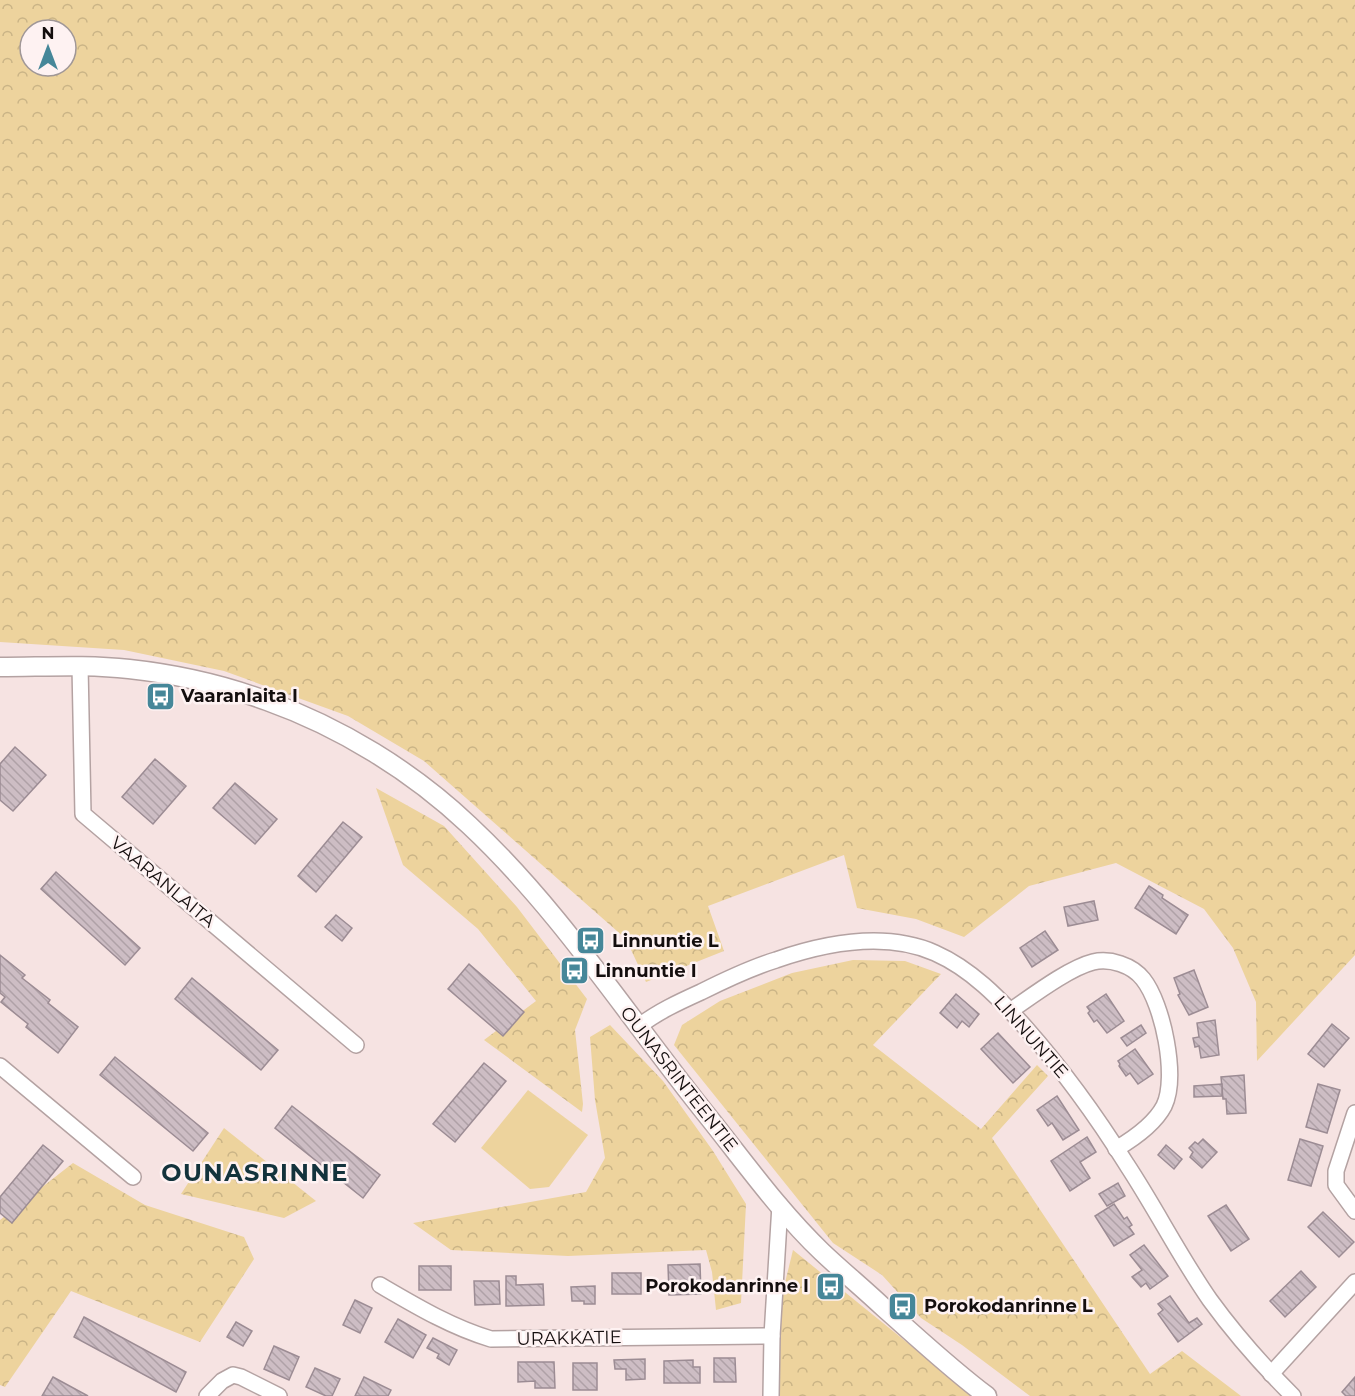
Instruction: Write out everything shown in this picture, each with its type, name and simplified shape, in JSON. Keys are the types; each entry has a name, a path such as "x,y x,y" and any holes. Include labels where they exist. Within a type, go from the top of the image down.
{"street":[{"name":"OUNASRINTEENTIE","path":"0,667 80,666 128,669 164,674 230,690 266,700 330,729 402,771 468,823 512,867 557,920 638,1027 780,1205 820,1251 940,1358 987,1396"},
{"name":"VAARANLAITA","path":"80,666 83,814 356,1044"},
{"name":"LINNUNTIE","path":"638,1027 662,1011 761,965 815,948 835,944 892,942 912,945 953,962 971,973 1011,1011 1058,1064 1116,1149 1211,1300 1271,1374 1293,1396"},
{"path":"1011,1011 1077,969 1094,962 1113,962 1130,967 1143,978 1159,1010 1170,1080 1164,1106 1142,1131 1116,1149"},
{"path":"0,1066 133,1177"},
{"path":"1355,1113 1336,1171 1336,1185 1355,1211"},
{"path":"771,1396 772,1336 780,1205"},
{"path":"1271,1374 1355,1282"},
{"name":"URAKKATIE","path":"380,1285 437,1318 473,1334 491,1339 772,1336"},
{"path":"207,1396 222,1381 233,1375 279,1396"}],"green space":[{"path":"0,0 1355,0 1355,955 1257,1061 1256,1002 1233,948 1204,909 1116,863 1029,886 964,937 916,919 857,908 844,855 708,906 724,951 646,982 626,939 424,761 348,716 224,671 124,650 0,642"},
{"path":"376,788 444,826 517,907 587,999 575,1030 582,1112 484,1040 536,1001 478,929 403,865"},
{"path":"853,960 905,961 941,974 873,1045 981,1129 1037,1065 1048,1076 992,1138 1150,1374 1182,1351 1241,1396 1030,1396 962,1345 921,1318 882,1275 833,1243 674,1045 682,1025 720,1001 792,973"},
{"path":"610,1025 663,1081 713,1151 746,1204 741,1303 716,1310 712,1272 706,1250 568,1256 451,1250 413,1223 586,1192 605,1158 595,1100 590,1037"},
{"path":"528,1090 588,1135 549,1187 530,1189 481,1148"},
{"path":"224,1128 316,1201 284,1218 181,1194"},
{"path":"73,1163 145,1205 244,1237 254,1259 200,1342 71,1291 5,1387 0,1385 0,1220"},
{"path":"793,1250 973,1396 775,1396 772,1336"}],"building":[{"path":"15,747 46,775 13,811 0,800 0,764"},
{"path":"155,759 186,786 153,824 122,797"},
{"path":"235,783 277,819 255,844 213,808"},
{"path":"343,822 362,837 316,892 298,876"},
{"path":"56,872 140,948 125,965 41,889"},
{"path":"1149,886 1163,895 1162,898 1188,915 1176,934 1135,908"},
{"path":"1094,901 1098,920 1068,926 1064,907"},
{"path":"336,915 352,928 342,941 325,927"},
{"path":"1045,931 1058,950 1032,967 1020,948"},
{"path":"0,955 25,975 22,978 50,1000 48,1003 78,1027 58,1053 26,1027 28,1024 1,1002 5,997 0,993"},
{"path":"469,964 524,1012 503,1036 448,989"},
{"path":"1194,970 1208,1007 1189,1015 1178,995 1180,994 1174,978"},
{"path":"192,978 278,1050 261,1070 175,999"},
{"path":"956,994 979,1014 969,1027 962,1021 957,1028 940,1013"},
{"path":"1106,994 1124,1021 1107,1033 1097,1020 1094,1022 1087,1007"},
{"path":"1215,1020 1219,1055 1201,1058 1199,1046 1195,1047 1193,1038 1199,1037 1197,1023"},
{"path":"1332,1024 1349,1038 1324,1067 1308,1054"},
{"path":"1141,1025 1146,1033 1127,1046 1121,1038"},
{"path":"998,1033 1030,1067 1013,1083 981,1049"},
{"path":"1135,1049 1153,1074 1138,1084 1130,1073 1126,1076 1118,1061"},
{"path":"115,1057 208,1133 193,1151 100,1075"},
{"path":"484,1063 506,1081 455,1142 433,1124"},
{"path":"1244,1075 1246,1113 1227,1114 1221,1077"},
{"path":"1222,1084 1222,1096 1194,1097 1194,1086"},
{"path":"1318,1084 1340,1090 1327,1133 1306,1127"},
{"path":"1057,1096 1079,1130 1063,1140 1052,1123 1048,1126 1037,1110"},
{"path":"292,1106 380,1175 363,1198 275,1128"},
{"path":"1087,1137 1096,1152 1080,1162 1090,1178 1070,1191 1051,1161"},
{"path":"1203,1139 1217,1152 1202,1168 1190,1157 1193,1152 1189,1148 1195,1142 1198,1144"},
{"path":"1300,1139 1323,1146 1311,1186 1288,1180"},
{"path":"43,1145 63,1161 12,1223 0,1213 0,1197"},
{"path":"1166,1145 1182,1159 1174,1169 1158,1155"},
{"path":"1118,1183 1125,1196 1107,1206 1099,1194"},
{"path":"1114,1204 1124,1219 1127,1217 1132,1225 1129,1227 1134,1234 1114,1246 1095,1216"},
{"path":"1226,1205 1249,1239 1231,1251 1208,1216"},
{"path":"1323,1212 1354,1242 1339,1257 1308,1227"},
{"path":"1144,1245 1168,1276 1150,1289 1146,1283 1141,1287 1132,1277 1142,1270 1130,1255"},
{"path":"700,1264 701,1294 669,1295 668,1265"},
{"path":"419,1266 451,1266 451,1290 419,1290"},
{"path":"1301,1271 1316,1287 1285,1317 1270,1301"},
{"path":"612,1273 641,1273 641,1294 612,1294"},
{"path":"506,1276 516,1276 516,1285 543,1284 544,1305 506,1306"},
{"path":"474,1281 499,1281 500,1304 475,1305"},
{"path":"595,1286 595,1304 572,1301 571,1287"},
{"path":"1170,1296 1189,1323 1197,1318 1202,1324 1178,1342 1158,1314 1163,1310 1158,1304"},
{"path":"355,1300 372,1308 360,1333 343,1325"},
{"path":"84,1317 186,1372 176,1392 74,1337"},
{"path":"398,1319 426,1335 413,1358 385,1342"},
{"path":"236,1322 252,1331 243,1346 227,1337"},
{"path":"433,1338 457,1350 449,1365 437,1358 439,1354 427,1348"},
{"path":"274,1346 299,1357 289,1380 264,1369"},
{"path":"714,1358 735,1358 736,1382 714,1382"},
{"path":"645,1359 645,1379 626,1380 626,1369 615,1369 614,1360"},
{"path":"693,1360 693,1367 700,1367 700,1383 664,1383 664,1361"},
{"path":"518,1362 554,1362 555,1388 535,1388 535,1381 518,1382"},
{"path":"573,1363 597,1363 597,1390 573,1390"},
{"path":"315,1368 340,1379 332,1396 326,1396 306,1387"},
{"path":"53,1377 88,1396 42,1396"},
{"path":"364,1377 391,1390 388,1396 355,1396"},
{"path":"1355,1377 1355,1396 1346,1396 1342,1392"}],"place":[{"name":"Vaaranlaita I","path":"160,696"},
{"name":"Linnuntie L","path":"591,941"},
{"name":"Linnuntie I","path":"574,971"},
{"name":"Porokodanrinne I","path":"830,1286"},
{"name":"Porokodanrinne L","path":"903,1306"}],"district":[{"name":"OUNASRINNE","path":"255,1173"}]}
